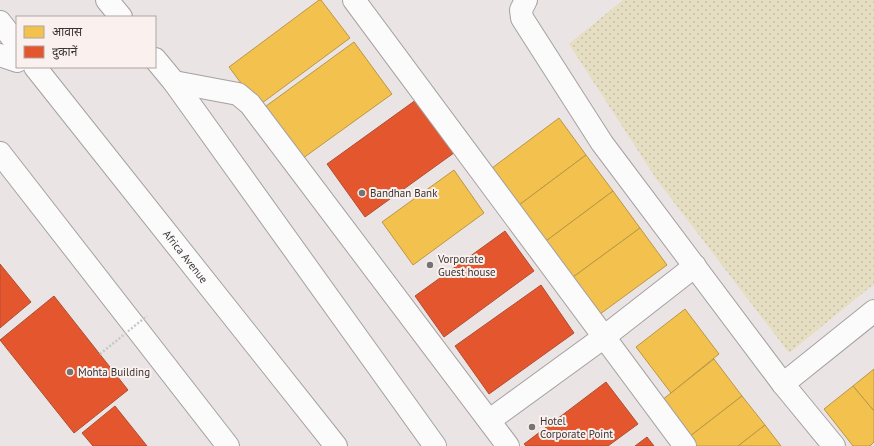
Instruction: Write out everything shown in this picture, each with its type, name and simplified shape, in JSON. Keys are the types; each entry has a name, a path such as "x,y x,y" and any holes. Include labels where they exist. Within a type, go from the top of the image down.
{"street":[{"path":"107,0 120,16"},
{"path":"354,0 685,446"},
{"path":"526,0 521,10 522,18 602,143 783,384 834,446"},
{"path":"0,22 16,43"},
{"path":"0,55 16,61"},
{"path":"156,60 174,82 434,446"},
{"name":"Africa Avenue","path":"35,68 336,446"},
{"path":"174,82 238,94 250,104 490,420 508,446"},
{"path":"0,152 228,446"},
{"path":"490,420 604,337 695,266"},
{"path":"783,384 874,311"}],"path":[{"path":"100,354 147,316"}],"shaded area":[{"path":"623,0 874,0 874,284 789,353 657,180 569,44"}],"building: आवास":[{"path":"321,0 350,38 258,106 229,67"},
{"path":"354,42 392,94 299,161 262,109"},
{"path":"559,118 586,155 515,208 488,171"},
{"path":"586,155 613,191 542,244 515,208"},
{"path":"454,170 484,213 413,265 382,222"},
{"path":"613,191 640,228 569,280 542,244"},
{"path":"640,228 667,265 596,317 569,280"},
{"path":"685,309 719,354 671,393 636,347"},
{"path":"714,359 742,396 685,440 657,404"},
{"path":"874,369 874,411 853,386"},
{"path":"853,386 874,411 874,442 870,446 853,446 824,409"},
{"path":"742,396 765,425 738,446 690,446 685,440"},
{"path":"765,425 781,446 738,446"}],"building: दुकानें":[{"path":"420,97 458,150 365,217 327,164"},
{"path":"505,231 534,271 444,337 415,296"},
{"path":"0,264 31,302 0,328"},
{"path":"541,285 574,333 489,394 455,346"},
{"name":"Mohta Building","path":"54,296 128,390 74,433 0,340"},
{"path":"606,382 638,424 608,446 526,446 524,444"},
{"path":"115,406 147,446 93,446 82,433"},
{"path":"647,437 654,446 635,446"}],"place":[{"name":"Bandhan Bank","path":"362,193"},
{"name":"Vorporate Guest house","path":"430,265"},
{"name":"Mohta Building","path":"70,372"},
{"name":"Hotel Corporate Point","path":"532,427"}]}
